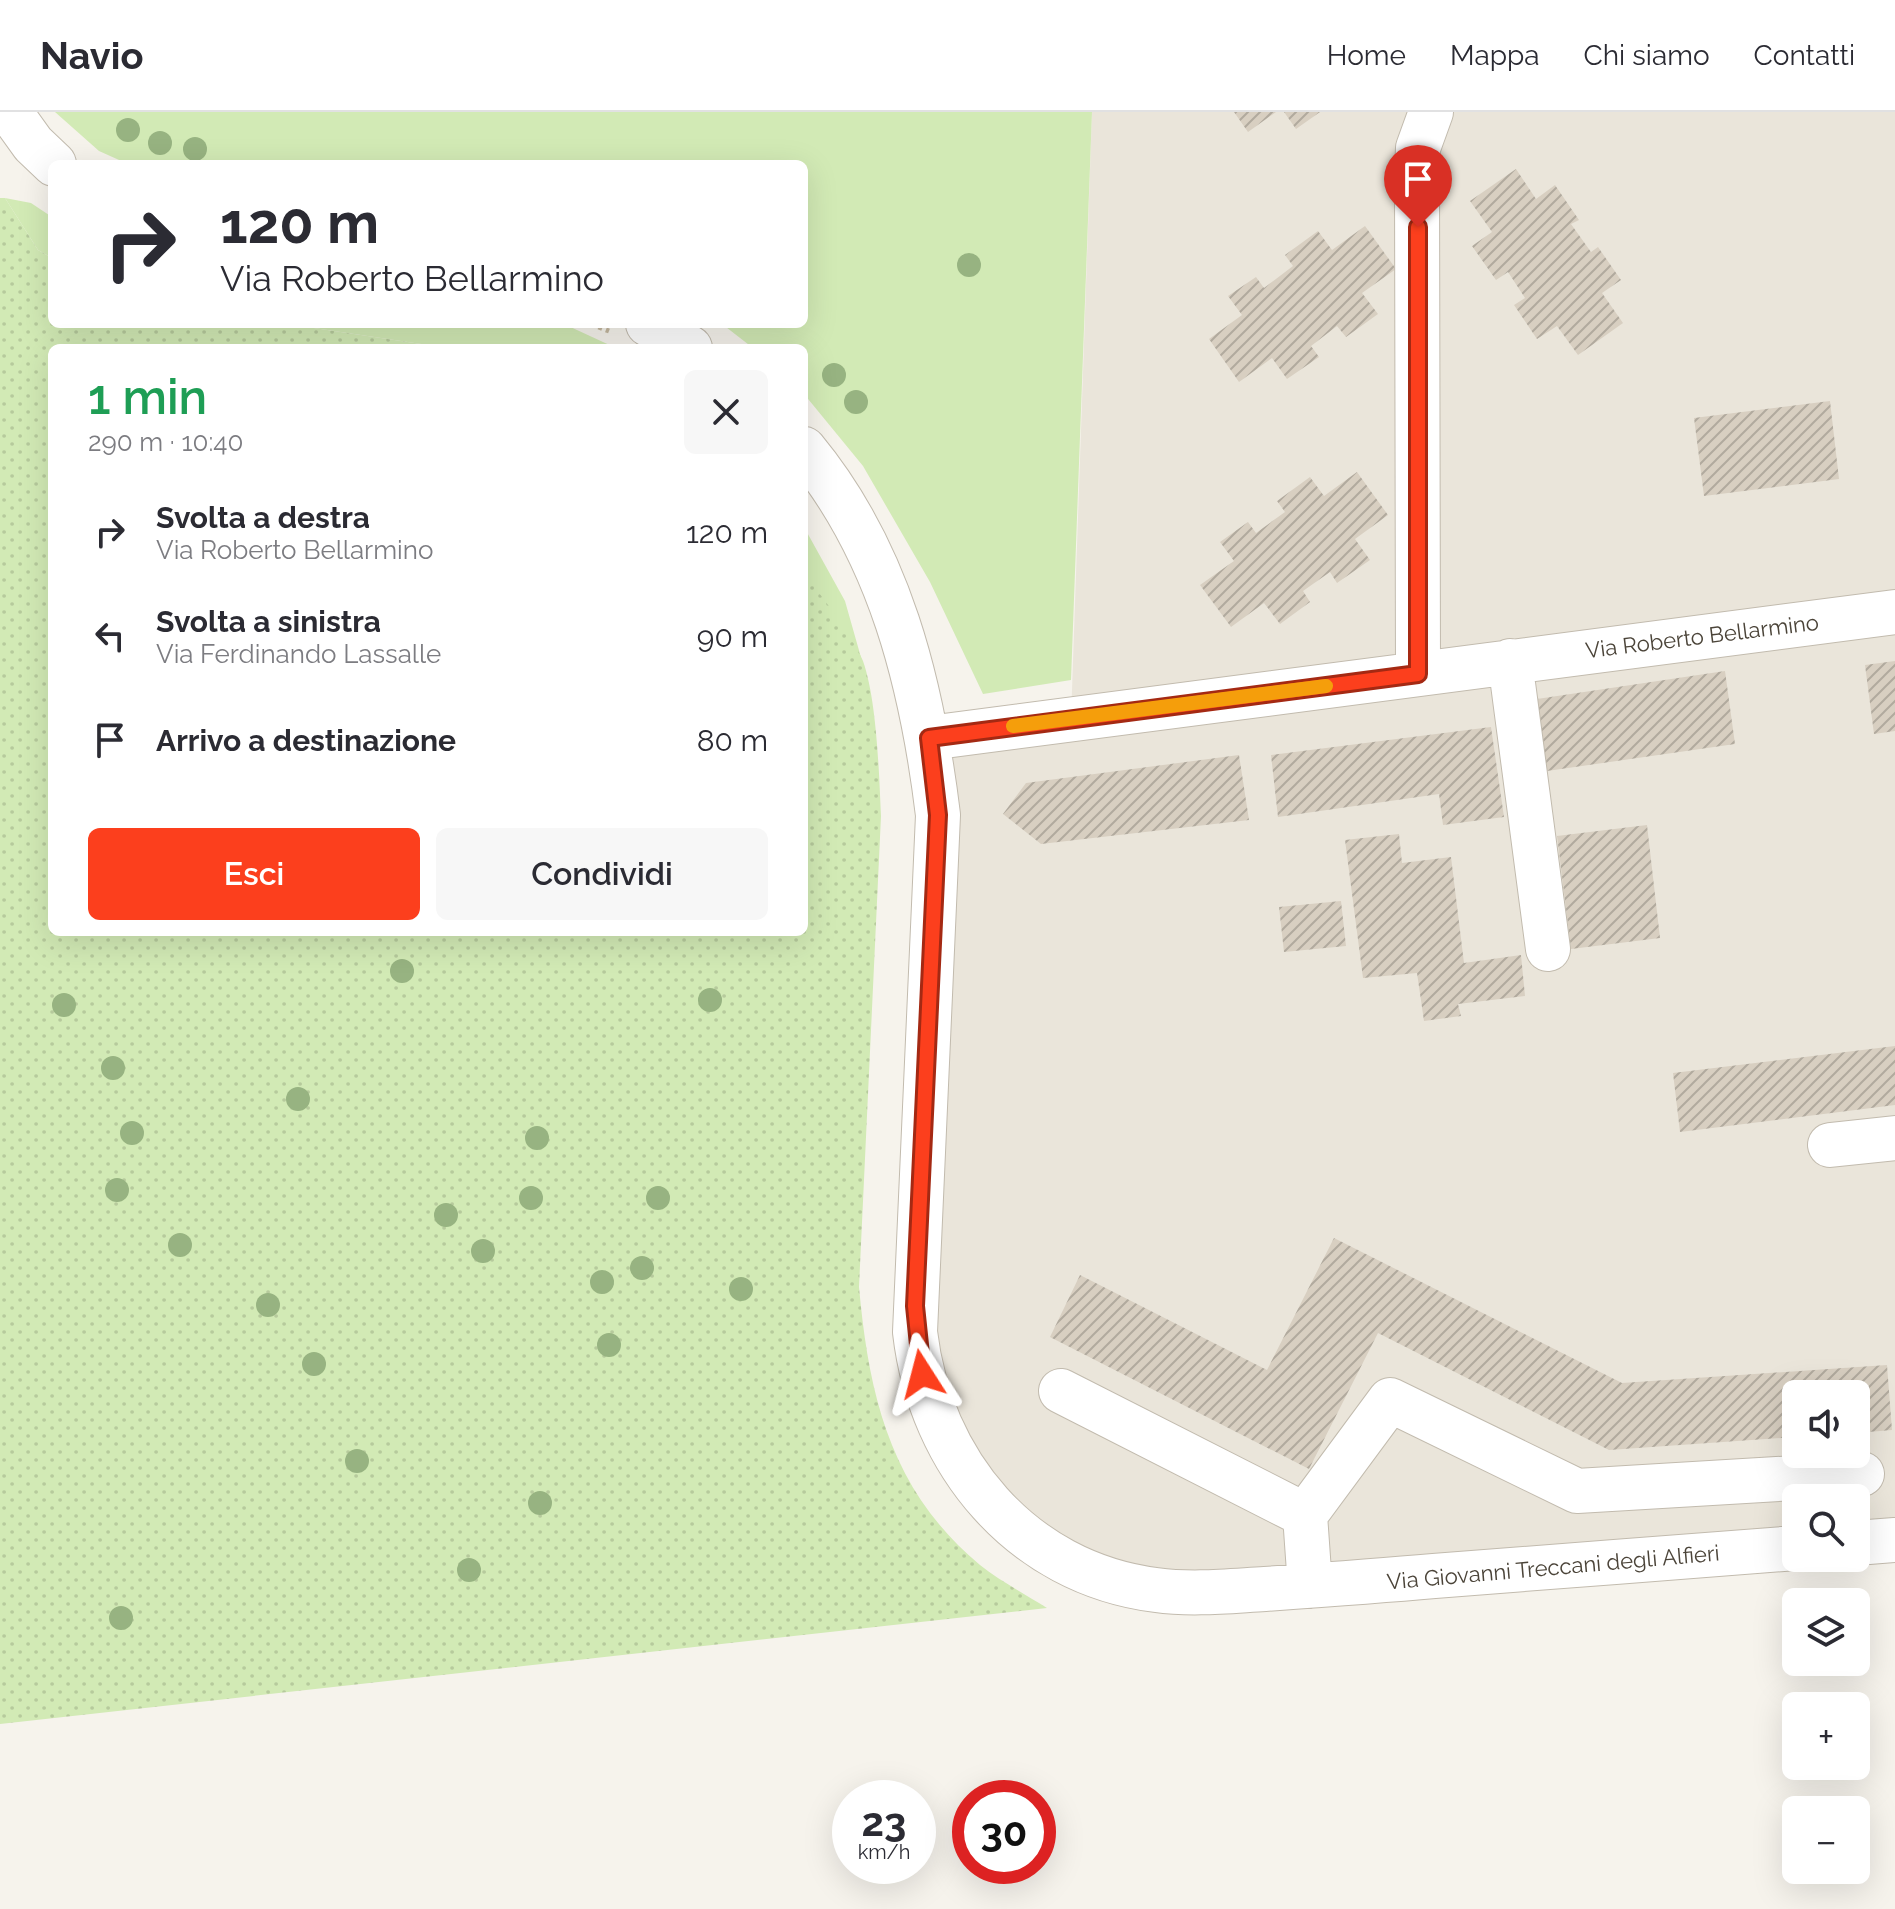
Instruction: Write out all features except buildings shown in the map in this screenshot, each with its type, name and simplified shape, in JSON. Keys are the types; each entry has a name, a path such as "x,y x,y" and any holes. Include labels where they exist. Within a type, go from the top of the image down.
{"street":[{"path":"10,112 33,144 50,160"},
{"path":"1418,674 1417,172 1418,148 1431,112"},
{"path":"655,328 683,344"},
{"name":"Via Giovanni Treccani degli Alfieri","path":"808,454 842,497 867,545 887,594 919,692 929,738 938,815 915,1332 922,1374 940,1427 963,1471 998,1513 1042,1546 1089,1571 1139,1587 1174,1592 1310,1586 1782,1549"},
{"name":"Via Roberto Bellarmino","path":"929,738 1895,612"},
{"path":"1510,661 1548,949"},
{"path":"1830,1145 1895,1138"},
{"path":"1061,1391 1305,1515"},
{"path":"1310,1586 1305,1515 1390,1400 1577,1491 1862,1474"},
{"path":"1791,1477 1792,1484"},
{"path":"1870,1542 1895,1540"}],"shaded area":[{"path":"1092,112 1895,112 1895,1540 1870,1542 1870,1484 1782,1484 1782,1549 1310,1586 1071,1563 936,1417 929,738 1071,719"}],"green space":[{"path":"55,112 1092,112 1071,680 983,694 930,582 863,466 808,399 808,344 748,344 727,328 808,328 808,160 119,160 99,151"},
{"path":"0,198 5,198 38,250 48,256 48,328 314,328 421,344 48,344 48,936 808,936 808,578 819,592 863,661 871,696 878,759 881,816 859,1287 863,1327 878,1404 905,1474 925,1506 980,1565 1047,1608 0,1724"},
{"path":"5,198 31,203 48,214 48,256 38,250"},
{"path":"314,328 573,328 607,344 421,344"},
{"path":"808,534 845,601 862,661 808,579"}],"slow traffic":[{"path":"1013,726 1326,686"}],"route":[{"path":"922,1374 915,1332 915,1306 938,815 929,738 1418,674 1418,227"}]}
